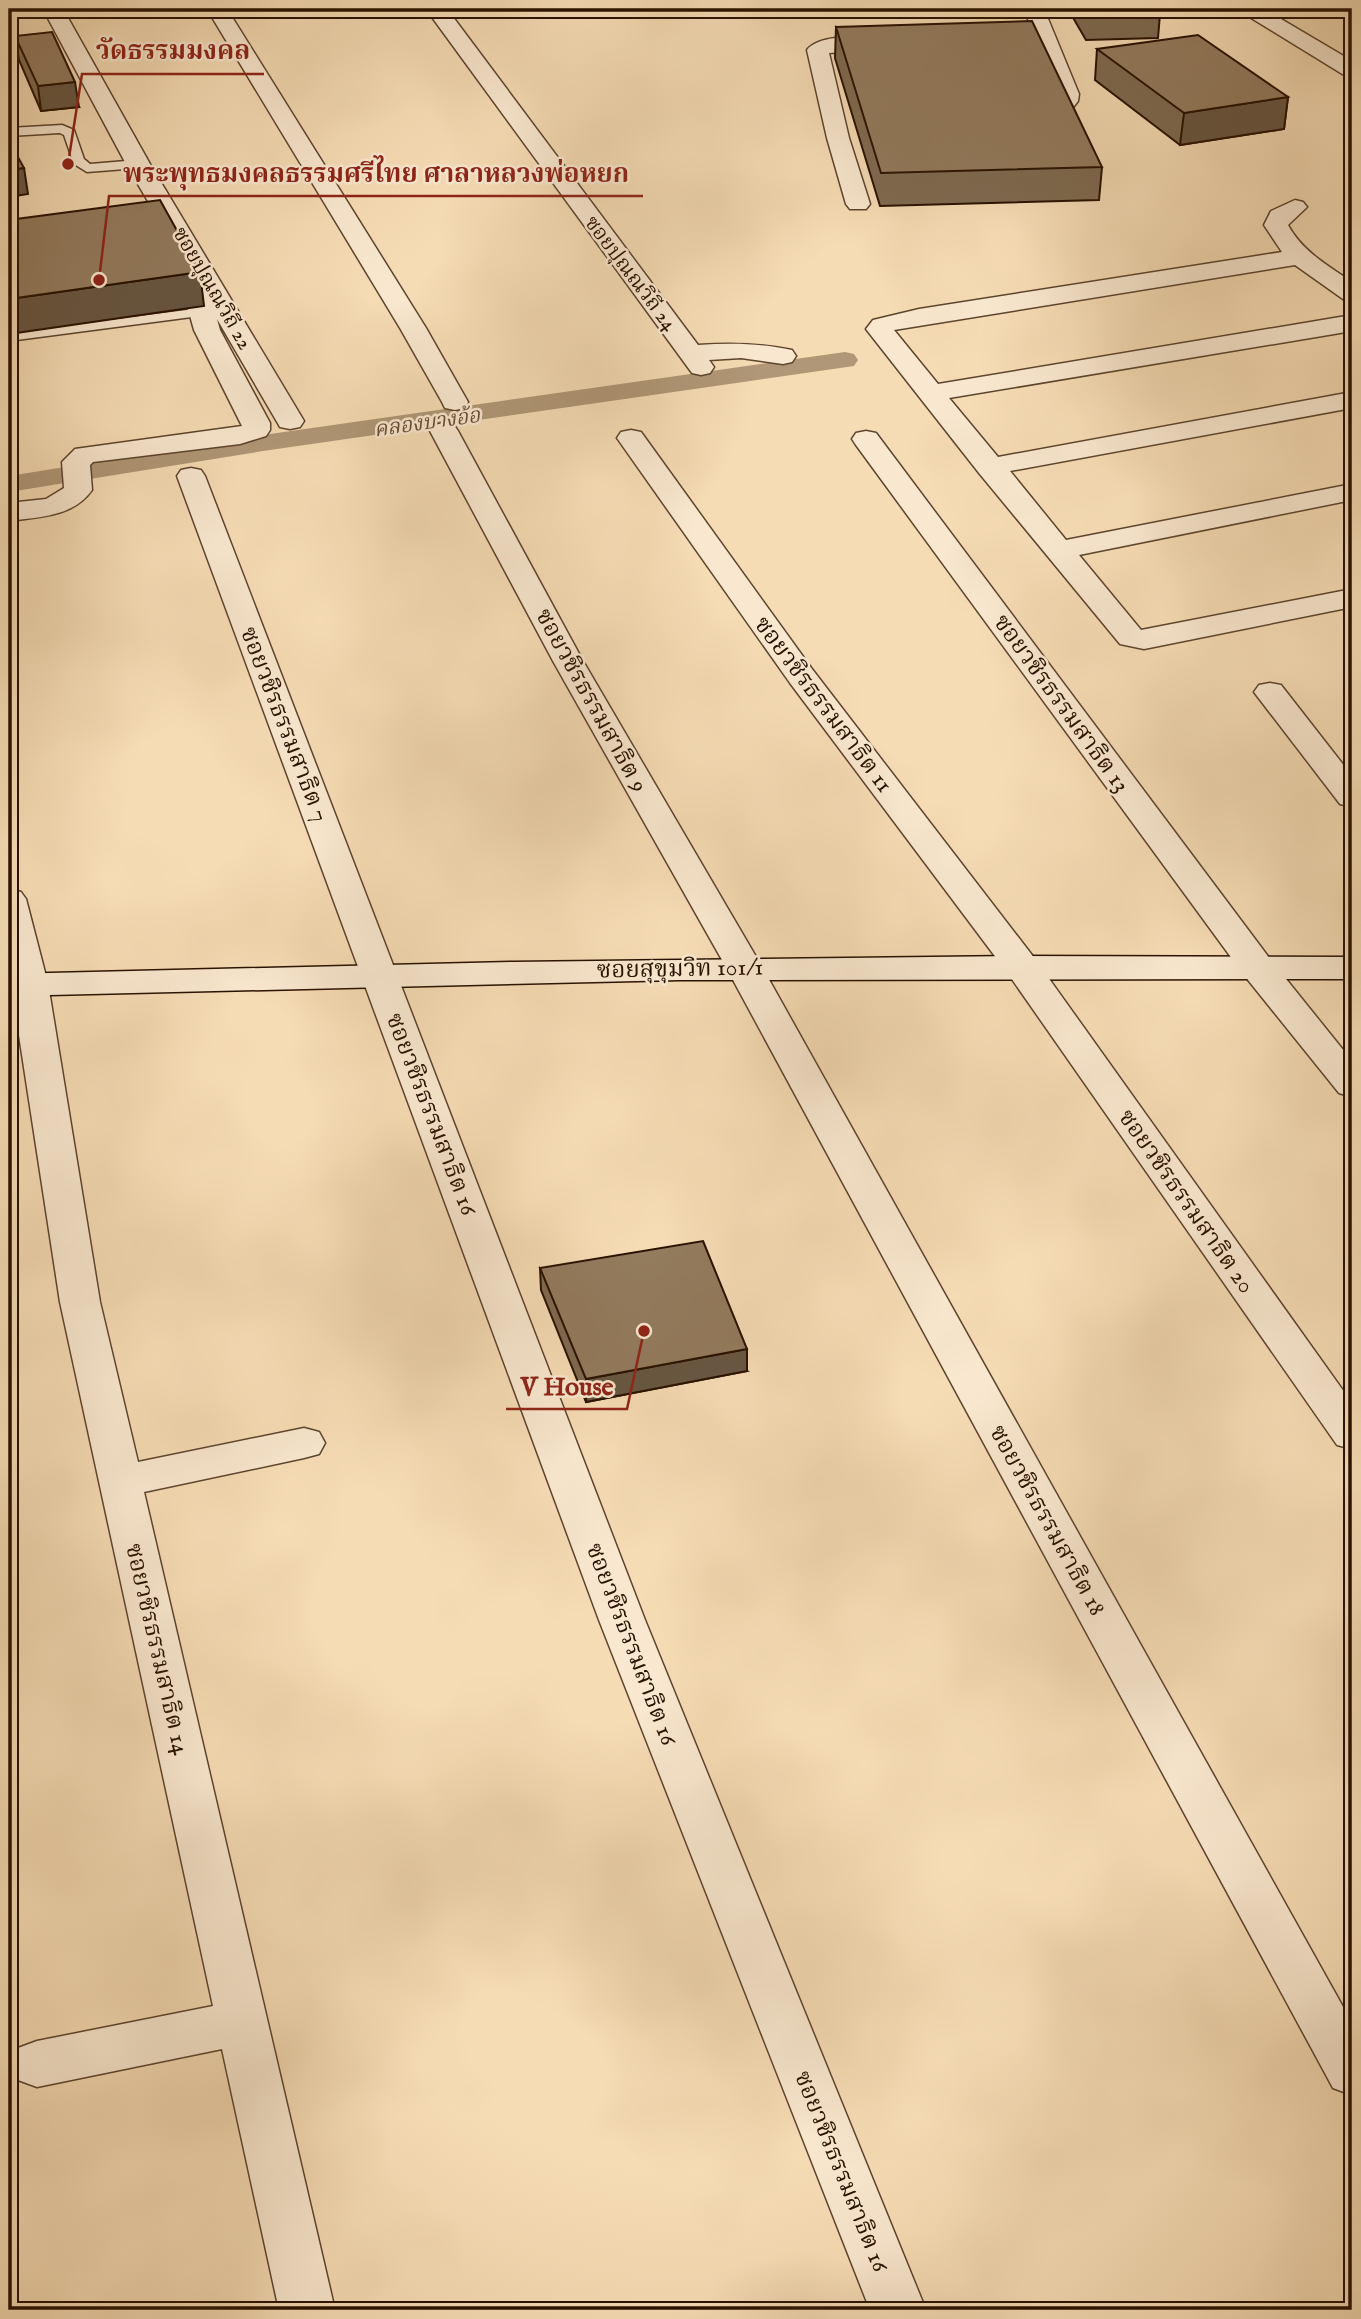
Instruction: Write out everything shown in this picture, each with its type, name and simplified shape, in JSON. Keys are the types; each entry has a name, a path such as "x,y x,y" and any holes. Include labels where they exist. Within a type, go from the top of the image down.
{"street":[{"name":"ซอยปุณณวิถี 22","path":"53,9 138,164 169,228 290,421"},
{"name":"ซอยวชิรธรรมสาธิต 9","path":"217,9 413,328 449,417 568,661 744,967"},
{"name":"ซอยปุณณวิถี 24","path":"436,9 512,108 544,157 696,360 741,350 783,356"},
{"path":"1034,9 1068,94 1068,101 1047,126 1048,139 1062,162"},
{"path":"1250,9 1352,70"},
{"path":"1020,39 1047,38"},
{"path":"858,204 838,138 818,50 832,46 912,43"},
{"path":"1295,207 1280,216 1276,225 1285,241 1348,287"},
{"path":"9,512 52,506 72,499 78,490 76,462 85,455 240,436 256,430 256,423 207,330 169,228"},
{"path":"1303,256 919,317 883,325 878,329 1131,638 1352,598"},
{"path":"930,393 1352,323"},
{"path":"989,467 1352,400"},
{"name":"ซอยวชิรธรรมสาธิต 11","path":"631,438 801,676 1022,967"},
{"name":"ซอยวชิรธรรมสาธิต 13","path":"866,439 1257,967 1352,1085"},
{"name":"ซอยวชิรธรรมสาธิต 7","path":"191,476 379,973"},
{"path":"1058,550 1352,492"},
{"path":"1270,692 1352,797"},
{"name":"ซอยวชิรธรรมสาธิต 14","path":"9,899 20,984 80,1303 307,2310"},
{"name":"ซอยสุขุมวิท 101/1","path":"20,984 379,973 744,967 1352,968"},
{"name":"ซอยวชิรธรรมสาธิต 18","path":"744,967 1352,2072"},
{"name":"ซอยวชิรธรรมสาธิต 20","path":"1022,967 1352,1434"},
{"name":"ซอยวชิรธรรมสาธิต 16","path":"379,973 622,1620 898,2310"},
{"path":"120,1481 304,1443"},
{"path":"37,2064 241,2023"}],"lane":[{"path":"9,132 43,128 70,133 78,161 87,167 138,164"},
{"path":"9,337 202,312"}],"building":[{"path":"1083,9 1157,9 1160,14 1088,16"},
{"path":"1032,21 1102,167 881,173 836,27"},
{"path":"52,32 75,82 38,86 15,36"},
{"path":"1198,35 1288,97 1184,113 1097,49"},
{"path":"9,141 24,168 9,170"},
{"path":"160,200 200,272 9,299 9,220"},
{"path":"703,1241 747,1349 586,1379 540,1268"}],"waterway":[{"name":"คลองบางอ้อ","path":"9,484 263,443 845,360"}],"place":[{"name":"วัดธรรมมงคล","path":"68,164"},
{"name":"พระพุทธมงคลธรรมศรีไทย ศาลาหลวงพ่อหยก","path":"99,280"},
{"name":"V House","path":"644,1331"}]}
